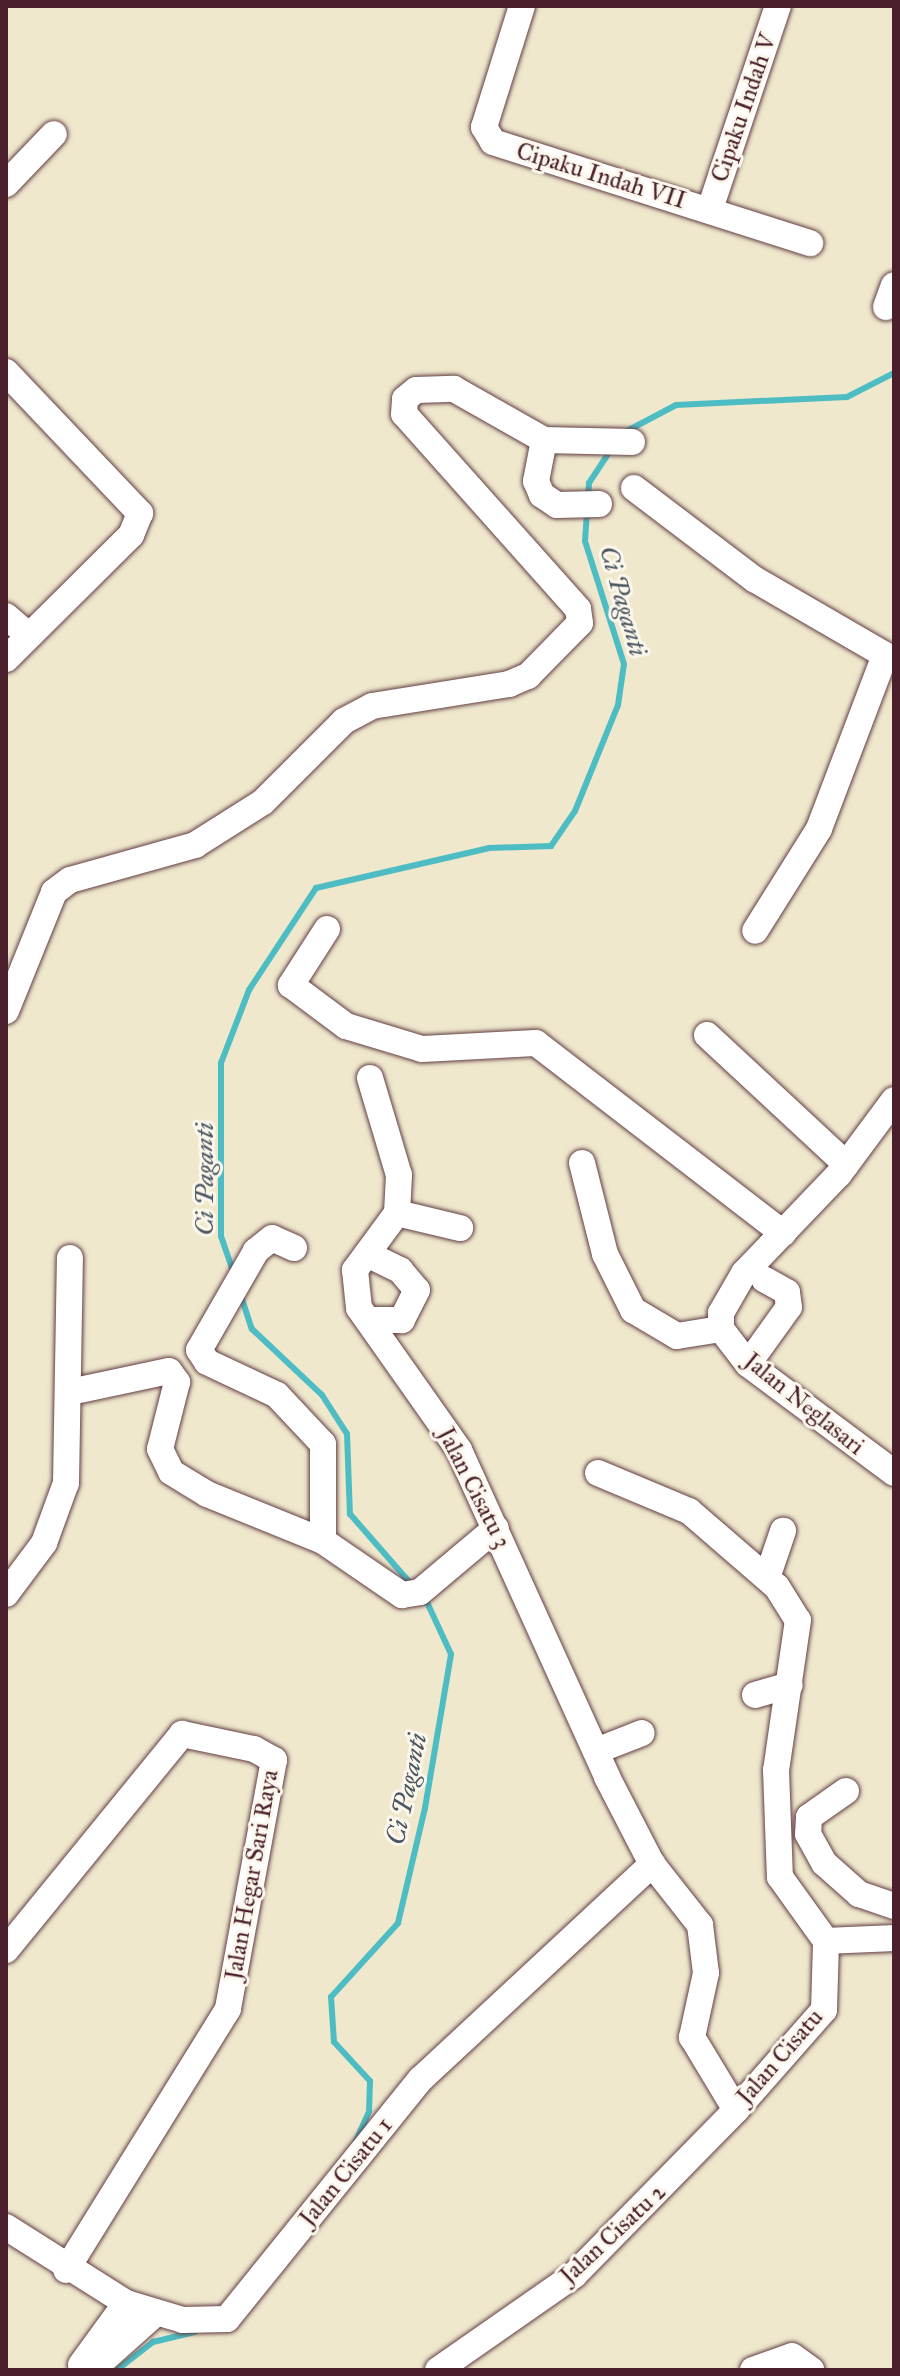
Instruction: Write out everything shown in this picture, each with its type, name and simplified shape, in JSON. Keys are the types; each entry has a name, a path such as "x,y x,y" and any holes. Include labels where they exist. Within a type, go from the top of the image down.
{"street":[{"name":"Cipaku Indah VII","path":"522,6 484,127 493,142 810,243"},
{"name":"Cipaku Indah V","path":"710,209 778,6"},
{"path":"6,184 54,134"},
{"path":"6,372 140,513 131,535 6,659"},
{"path":"6,1011 54,892 70,880 195,845 263,802 344,721 372,706 509,684 528,676 576,630 578,609 404,414 405,399 416,390 454,389 544,440 600,444 632,442"},
{"path":"544,440 537,488 552,503 586,505"},
{"path":"634,488 754,579 885,655 819,829 755,931"},
{"path":"6,616 29,636"},
{"path":"327,929 291,985 346,1026 422,1049 536,1043 783,1233"},
{"path":"707,1035 846,1164"},
{"path":"370,1078 399,1175 397,1213 460,1228"},
{"path":"582,1163 605,1254 633,1310 677,1336 721,1329 721,1313 744,1273 846,1164 893,1104"},
{"name":"Jalan Cisatu 3","path":"397,1213 367,1254 353,1282 369,1320 459,1450 596,1751 652,1864"},
{"path":"294,1248 272,1238 244,1268 200,1356 277,1395 323,1444 323,1541"},
{"path":"367,1254 400,1270 417,1290 402,1320 369,1320"},
{"path":"6,1594 59,1510 70,1392 70,1258"},
{"path":"748,1364 789,1307 787,1292 764,1279"},
{"name":"Jalan Neglasari","path":"721,1329 748,1364 894,1473"},
{"path":"70,1392 169,1371 177,1382 162,1462 207,1494 323,1541 388,1590 416,1593 496,1528"},
{"path":"598,1473 689,1511 767,1578 798,1620 776,1770 780,1877 826,1941 894,1938"},
{"path":"767,1578 783,1531"},
{"path":"755,1695 790,1685"},
{"path":"596,1751 642,1733"},
{"name":"Jalan Hegar Sari Raya","path":"6,1950 182,1734 254,1749 274,1760 228,2009 66,2270"},
{"path":"846,1791 809,1817 808,1834 824,1863 859,1894 894,1906"},
{"name":"Jalan Cisatu","path":"652,1864 700,1925 706,1973 692,2037 736,2110 824,2010 826,1941"},
{"name":"Jalan Cisatu 1","path":"6,2227 66,2270 126,2303 156,2313 218,2321 421,2079 652,1864"},
{"name":"Jalan Cisatu 2","path":"438,2370 574,2275 736,2110"},
{"path":"78,2370 126,2303"},
{"path":"92,2370 156,2313"},
{"path":"753,2370 792,2356 811,2370"}],"waterway":[{"name":"Ci Paganti","path":"623,433 676,405 847,397 894,373"},
{"name":"Ci Paganti","path":"588,498 589,483 612,448"},
{"name":"Ci Paganti","path":"234,1274 221,1236 221,1063 249,990 316,888 489,848 551,846 575,811 618,705 624,664 585,541 587,509"},
{"name":"Ci Paganti","path":"241,1296 252,1329 322,1395 347,1434 350,1514 411,1584"},
{"name":"Ci Paganti","path":"355,2143 369,2111 370,2081 334,2042 331,1997 398,1923 425,1808 451,1654 425,1598"},
{"name":"Ci Paganti","path":"117,2370 153,2342 195,2332"}]}
